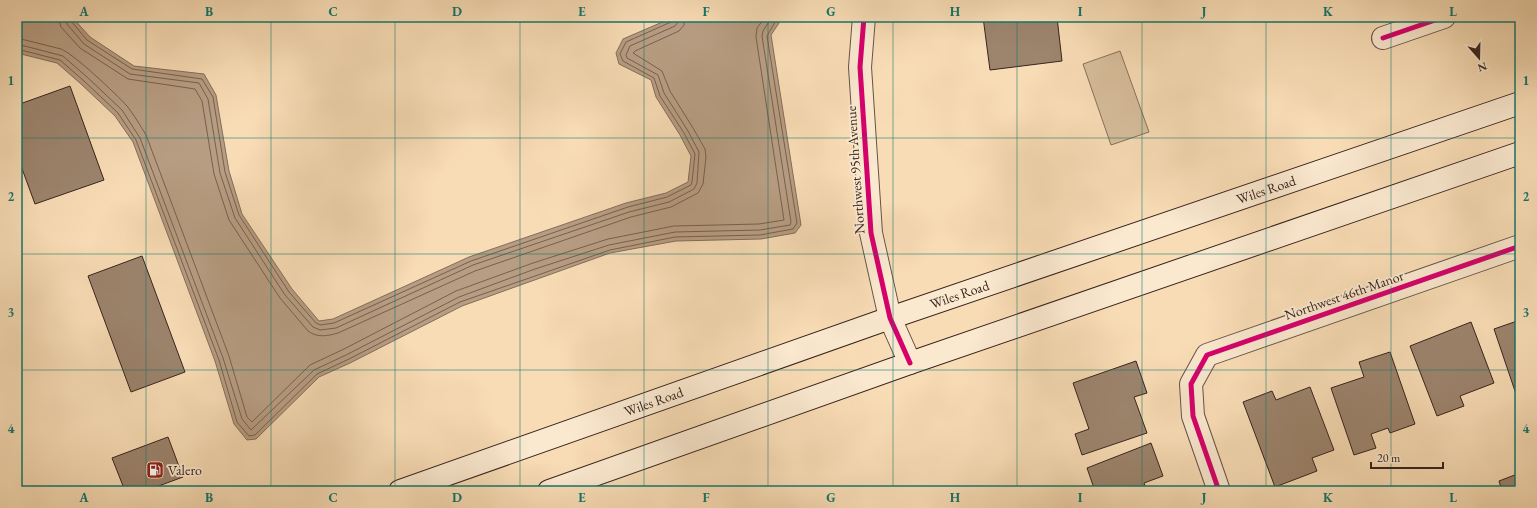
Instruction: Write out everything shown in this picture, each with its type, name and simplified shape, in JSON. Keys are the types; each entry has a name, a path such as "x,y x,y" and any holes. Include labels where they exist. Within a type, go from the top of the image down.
{"main road":[{"name":"Northwest 95th Avenue","path":"864,17 860,67 871,233 890,318 910,363"},
{"path":"1382,38 1444,17"},
{"name":"Wiles Road","path":"400,491 890,318 1520,103"},
{"path":"549,491 910,363 1520,153"},
{"name":"Northwest 46th Manor","path":"1219,491 1193,416 1191,384 1207,355 1520,246"}],"shaded area":[{"path":"1120,51 1149,132 1111,145 1083,64"}],"water":[{"path":"17,17 72,17 90,37 134,66 204,74 216,95 229,171 242,214 292,289 319,321 333,319 469,257 626,203 666,193 688,182 691,156 680,135 656,97 651,80 619,64 616,53 623,39 674,17 783,17 771,35 801,225 795,233 761,239 676,241 610,253 462,306 350,363 319,377 256,439 247,440 234,424 215,361 133,142 115,116 57,63 17,53"}],"building":[{"path":"983,17 1057,17 1062,61 990,70"},
{"path":"70,86 104,180 35,204 17,155 17,105"},
{"path":"142,256 185,372 131,392 88,276"},
{"path":"1520,320 1520,393 1516,394 1494,329"},
{"path":"1471,322 1494,383 1460,396 1464,406 1437,416 1410,346"},
{"path":"1390,352 1415,424 1390,433 1388,428 1371,434 1376,448 1354,455 1331,388 1364,377 1359,362"},
{"path":"1136,361 1147,393 1134,397 1147,433 1082,455 1075,434 1089,429 1073,383"},
{"path":"1310,387 1334,450 1312,458 1317,471 1275,487 1243,402 1272,391 1276,400"},
{"path":"168,437 183,477 145,491 125,491 112,458"},
{"path":"1151,443 1163,476 1144,483 1147,491 1095,491 1087,468"},
{"path":"1520,473 1520,491 1502,491 1499,481"}],"cycle path":[{"path":"864,17 860,67 871,233 890,318 910,363"},
{"path":"1383,38 1444,17"},
{"path":"1219,491 1193,416 1191,384 1207,355 1520,246"}],"place":[{"name":"Valero","path":"155,470"}]}
